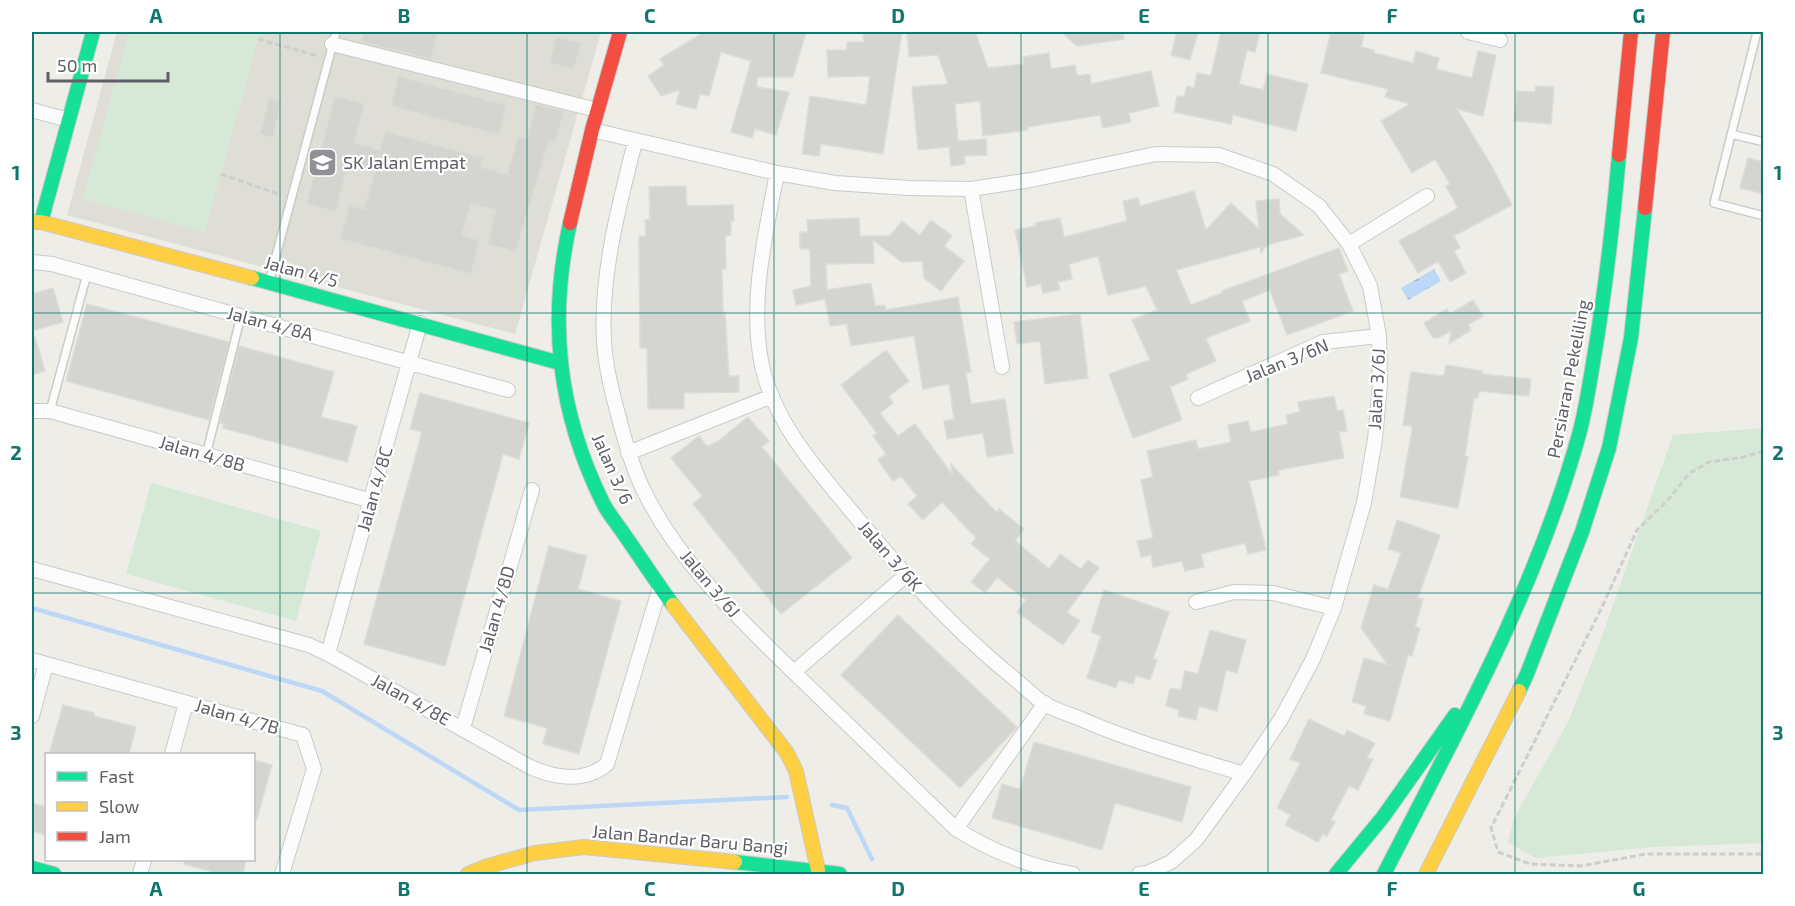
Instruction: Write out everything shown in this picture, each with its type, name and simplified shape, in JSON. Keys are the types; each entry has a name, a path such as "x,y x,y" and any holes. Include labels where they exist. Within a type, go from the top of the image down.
{"street":[{"path":"36,222 93,32"},
{"name":"Jalan 3/6","path":"620,32 597,110 562,259 558,305 560,363 570,412 582,451 604,504 660,587 787,753 796,771 818,870"},
{"path":"1468,32 1500,40"},
{"name":"Persiaran Pekeliling","path":"1384,874 1491,662 1550,529 1579,439 1600,328 1615,212 1631,32"},
{"path":"1426,874 1527,674 1582,532 1610,448 1631,338 1663,32"},
{"path":"334,38 597,110"},
{"path":"32,110 68,120"},
{"name":"Jalan 3/6J","path":"592,130 635,142 777,173 835,183 909,188 971,189 1031,180 1156,154 1219,155 1273,174 1320,206 1349,244 1370,286 1379,336 1380,384 1375,439 1364,503 1334,608 1313,659 1281,719 1196,840 1171,862 1147,873 1138,874"},
{"name":"Jalan 3/6J","path":"635,142 615,219 606,283 604,341 609,382 628,453 643,490 662,524 695,570 734,613 956,829 1011,858 1046,870 1073,874"},
{"name":"Jalan 3/6K","path":"777,173 761,260 758,340 763,368 772,396 785,424 822,476 905,576 969,641 1045,704 1101,728 1244,774"},
{"path":"971,189 1002,367"},
{"path":"1349,244 1427,196"},
{"name":"Jalan 4/5","path":"36,222 269,282 560,363"},
{"name":"Jalan 4/8A","path":"32,262 52,264 508,390"},
{"name":"Jalan 4/8C","path":"328,654 420,323"},
{"name":"Jalan 3/6N","path":"1198,398 1323,342 1379,336"},
{"path":"628,453 772,396"},
{"name":"Jalan 4/8B","path":"32,411 50,411 372,501"},
{"name":"Jalan 4/8D","path":"463,728 532,490"},
{"name":"Jalan 4/8E","path":"32,569 309,645 545,774 562,777 598,772 607,764 660,587"},
{"path":"794,672 905,576"},
{"path":"1196,602 1234,592 1273,593 1334,608"},
{"name":"Jalan 4/7B","path":"32,660 303,735 314,769 282,874"},
{"path":"1336,874 1383,817 1491,662"},
{"path":"32,716 46,663"},
{"path":"172,753 186,703"},
{"path":"956,829 1045,704"},
{"name":"Jalan Bandar Baru Bangi","path":"468,874 535,853 584,847 840,874"},
{"path":"32,868 54,874"}],"lane":[{"path":"1758,32 1714,203 1764,216"},
{"path":"269,282 334,38"},
{"path":"1754,45 1764,47"},
{"path":"1731,134 1764,142"},
{"path":"50,411 87,274"},
{"path":"206,455 241,316"}],"path":[{"path":"258,39 328,58"},
{"path":"221,174 291,198"},
{"path":"1764,451 1744,457 1709,462 1690,473 1667,501 1637,530 1602,607 1491,828 1498,852 1530,864 1581,866 1646,854 1764,854"}],"shaded area":[{"name":"SK Jalan Empat","path":"117,32 601,32 515,334 67,215"}],"green space":[{"path":"129,32 260,32 205,232 83,199"},
{"path":"1763,428 1763,843 1655,847 1535,858 1508,842 1514,818 1568,722 1599,645 1673,435"},
{"path":"151,483 321,531 296,621 126,574"}],"water":[{"path":"1434,269 1441,281 1408,300 1401,288"}],"building":[{"path":"364,32 438,32 431,59 361,42"},
{"path":"704,32 806,32 793,77 757,77 757,87 789,92 776,135 755,129 752,138 731,132 751,61 721,52 709,96 700,94 696,109 676,104 680,90 661,96 648,76 664,65 660,59"},
{"path":"863,32 902,32 883,154 821,144 819,156 802,154 810,96 866,105 870,76 828,77 827,50 847,50 847,42 864,42"},
{"path":"907,32 975,32 988,68 1024,64 1023,57 1049,53 1051,69 1075,65 1077,76 1090,74 1091,84 1151,71 1159,106 1129,113 1131,122 1103,128 1100,115 1027,127 1028,130 983,136 980,101 955,104 958,141 986,139 987,155 964,156 965,164 951,166 949,147 918,150 912,87 948,84 938,55 909,57"},
{"path":"1061,32 1123,32 1124,39 1077,46"},
{"path":"1177,32 1198,32 1190,60 1171,55"},
{"path":"1221,32 1260,32 1255,52 1247,50 1239,84 1263,90 1267,74 1308,84 1296,131 1233,115 1231,124 1174,112 1177,96 1184,97 1187,86 1194,88 1197,73 1211,76"},
{"path":"1331,32 1364,35 1361,47 1374,50 1374,53 1413,63 1416,51 1439,58 1436,69 1472,78 1478,51 1496,55 1483,116 1457,109 1512,205 1454,236 1460,248 1454,251 1466,273 1450,282 1438,261 1418,273 1399,241 1458,208 1446,186 1450,184 1435,159 1412,173 1381,121 1410,104 1385,97 1388,89 1321,73"},
{"path":"556,37 581,43 574,69 549,63"},
{"path":"398,76 507,105 499,135 391,106"},
{"path":"1536,86 1554,87 1551,124 1514,121 1517,91 1535,92"},
{"path":"335,96 365,104 354,143 380,150 385,131 483,158 481,167 507,174 518,137 527,139 536,104 564,111 556,142 549,140 516,252 487,244 496,210 471,204 462,235 480,240 471,274 340,239 349,205 364,209 375,171 348,164 336,212 306,204"},
{"path":"269,98 282,101 273,138 260,134"},
{"path":"1748,158 1764,162 1764,194 1740,188"},
{"path":"686,186 687,206 733,205 734,221 731,221 731,235 725,236 726,269 722,269 723,312 725,312 729,376 739,376 739,392 684,393 684,409 648,409 647,349 640,348 639,236 646,236 645,220 650,219 649,187"},
{"path":"1194,191 1206,230 1231,203 1259,229 1256,201 1279,199 1280,214 1304,235 1267,245 1261,253 1260,247 1176,270 1191,305 1222,293 1222,291 1339,248 1348,271 1339,274 1353,311 1287,335 1270,290 1242,301 1250,321 1206,338 1216,361 1186,374 1188,379 1170,387 1182,420 1133,438 1109,374 1150,360 1132,320 1157,310 1146,286 1108,295 1098,256 1069,264 1072,279 1058,282 1060,290 1043,293 1041,284 1027,287 1015,230 1060,218 1064,237 1127,221 1123,201 1138,198 1140,206"},
{"path":"859,218 860,236 890,236 902,221 920,235 931,220 952,236 944,246 964,261 941,291 924,278 922,261 902,262 873,240 874,263 826,264 827,290 871,283 875,306 885,305 886,310 958,297 971,372 966,373 971,404 1005,399 1013,453 987,457 983,433 947,439 944,421 954,419 949,384 923,389 914,336 851,346 847,324 830,326 825,299 796,305 793,290 811,286 810,249 800,249 800,232 808,232 807,220"},
{"path":"53,288 63,322 32,331 32,294"},
{"path":"1473,300 1483,316 1468,325 1471,330 1449,344 1451,331 1438,338 1433,338 1424,323 1447,309 1450,314"},
{"path":"87,304 229,342 209,420 66,381"},
{"path":"1080,314 1088,378 1045,384 1040,341 1017,344 1014,322"},
{"path":"32,337 35,337 45,371 32,375"},
{"path":"239,346 334,372 321,417 357,426 347,462 223,428 224,424 220,423"},
{"path":"886,350 909,381 889,396 893,403 880,413 898,436 915,424 952,474 951,464 997,513 999,509 1024,529 1015,541 1049,569 1060,554 1081,569 1088,560 1099,568 1067,612 1080,621 1063,645 1017,612 1026,600 997,577 985,593 971,582 990,559 971,544 976,538 942,502 923,520 908,504 917,496 901,476 893,481 878,460 886,454 873,436 877,433 841,385"},
{"path":"1446,365 1482,371 1482,374 1531,379 1529,396 1479,391 1478,398 1474,398 1465,456 1468,457 1458,508 1400,497 1412,431 1412,426 1403,425 1411,372 1444,376"},
{"path":"420,393 529,423 519,459 503,454 445,666 364,644 422,432 410,429"},
{"path":"1334,396 1337,411 1343,410 1347,431 1339,432 1344,458 1278,470 1279,475 1249,481 1266,550 1248,554 1245,543 1201,554 1204,567 1185,571 1182,561 1153,567 1151,555 1141,557 1137,541 1153,538 1141,480 1153,477 1147,451 1196,440 1198,449 1231,442 1228,425 1248,421 1251,432 1288,424 1286,415 1300,412 1298,402"},
{"path":"748,417 769,441 762,447 852,558 781,614 693,504 702,496 671,458 699,436 707,446 717,442"},
{"path":"1397,520 1440,535 1418,598 1423,599 1415,627 1420,628 1412,656 1408,655 1390,721 1364,714 1366,706 1352,702 1364,658 1388,665 1361,628 1374,585 1388,589 1401,553 1388,549"},
{"path":"549,546 587,556 578,589 621,601 579,754 543,744 547,728 504,716"},
{"path":"1104,590 1169,612 1153,659 1157,660 1150,680 1136,675 1133,684 1119,680 1116,688 1087,678 1101,636 1091,632"},
{"path":"898,615 1017,727 960,788 841,675"},
{"path":"1210,630 1246,640 1237,673 1226,670 1217,711 1199,706 1196,720 1178,716 1179,710 1166,706 1170,688 1181,690 1185,671 1198,674"},
{"path":"63,705 136,727 129,753 49,753"},
{"path":"1309,719 1344,736 1347,730 1375,743 1367,758 1373,759 1358,790 1349,786 1331,820 1335,822 1327,836 1323,834 1318,842 1285,825 1291,815 1277,808 1300,763 1290,759"},
{"path":"1034,742 1191,787 1182,822 1115,803 1102,850 992,818 1002,784 1020,789"},
{"path":"255,760 272,765 257,819 255,819"},
{"path":"32,803 45,807 45,835 32,831"},
{"path":"185,861 246,861 243,874 209,874 210,871 184,864"}],"waterway":[{"path":"32,608 322,691 519,810 787,797"},
{"path":"832,805 847,808 872,859"}],"traffic: fast":[{"path":"41,222 93,32"},
{"path":"1384,874 1492,661 1540,551 1560,495 1580,429 1588,391 1605,285 1619,155"},
{"path":"1519,691 1582,532 1609,448 1631,338 1645,208"},
{"path":"570,223 563,259 559,331 561,366 576,435 605,507 673,605"},
{"path":"252,278 560,363"},
{"path":"1336,874 1383,817 1455,715"},
{"path":"735,862 840,874"},
{"path":"32,868 54,874"}],"traffic: slow":[{"path":"32,222 41,222 252,278"},
{"path":"673,605 787,753 796,771 818,870"},
{"path":"1426,874 1519,691"},
{"path":"468,874 535,853 584,847 735,862"}],"traffic: jam":[{"path":"570,223 592,130 620,32"},
{"path":"1619,155 1631,32"},
{"path":"1645,208 1663,32"}],"place":[{"name":"SK Jalan Empat","path":"322,163"}]}
